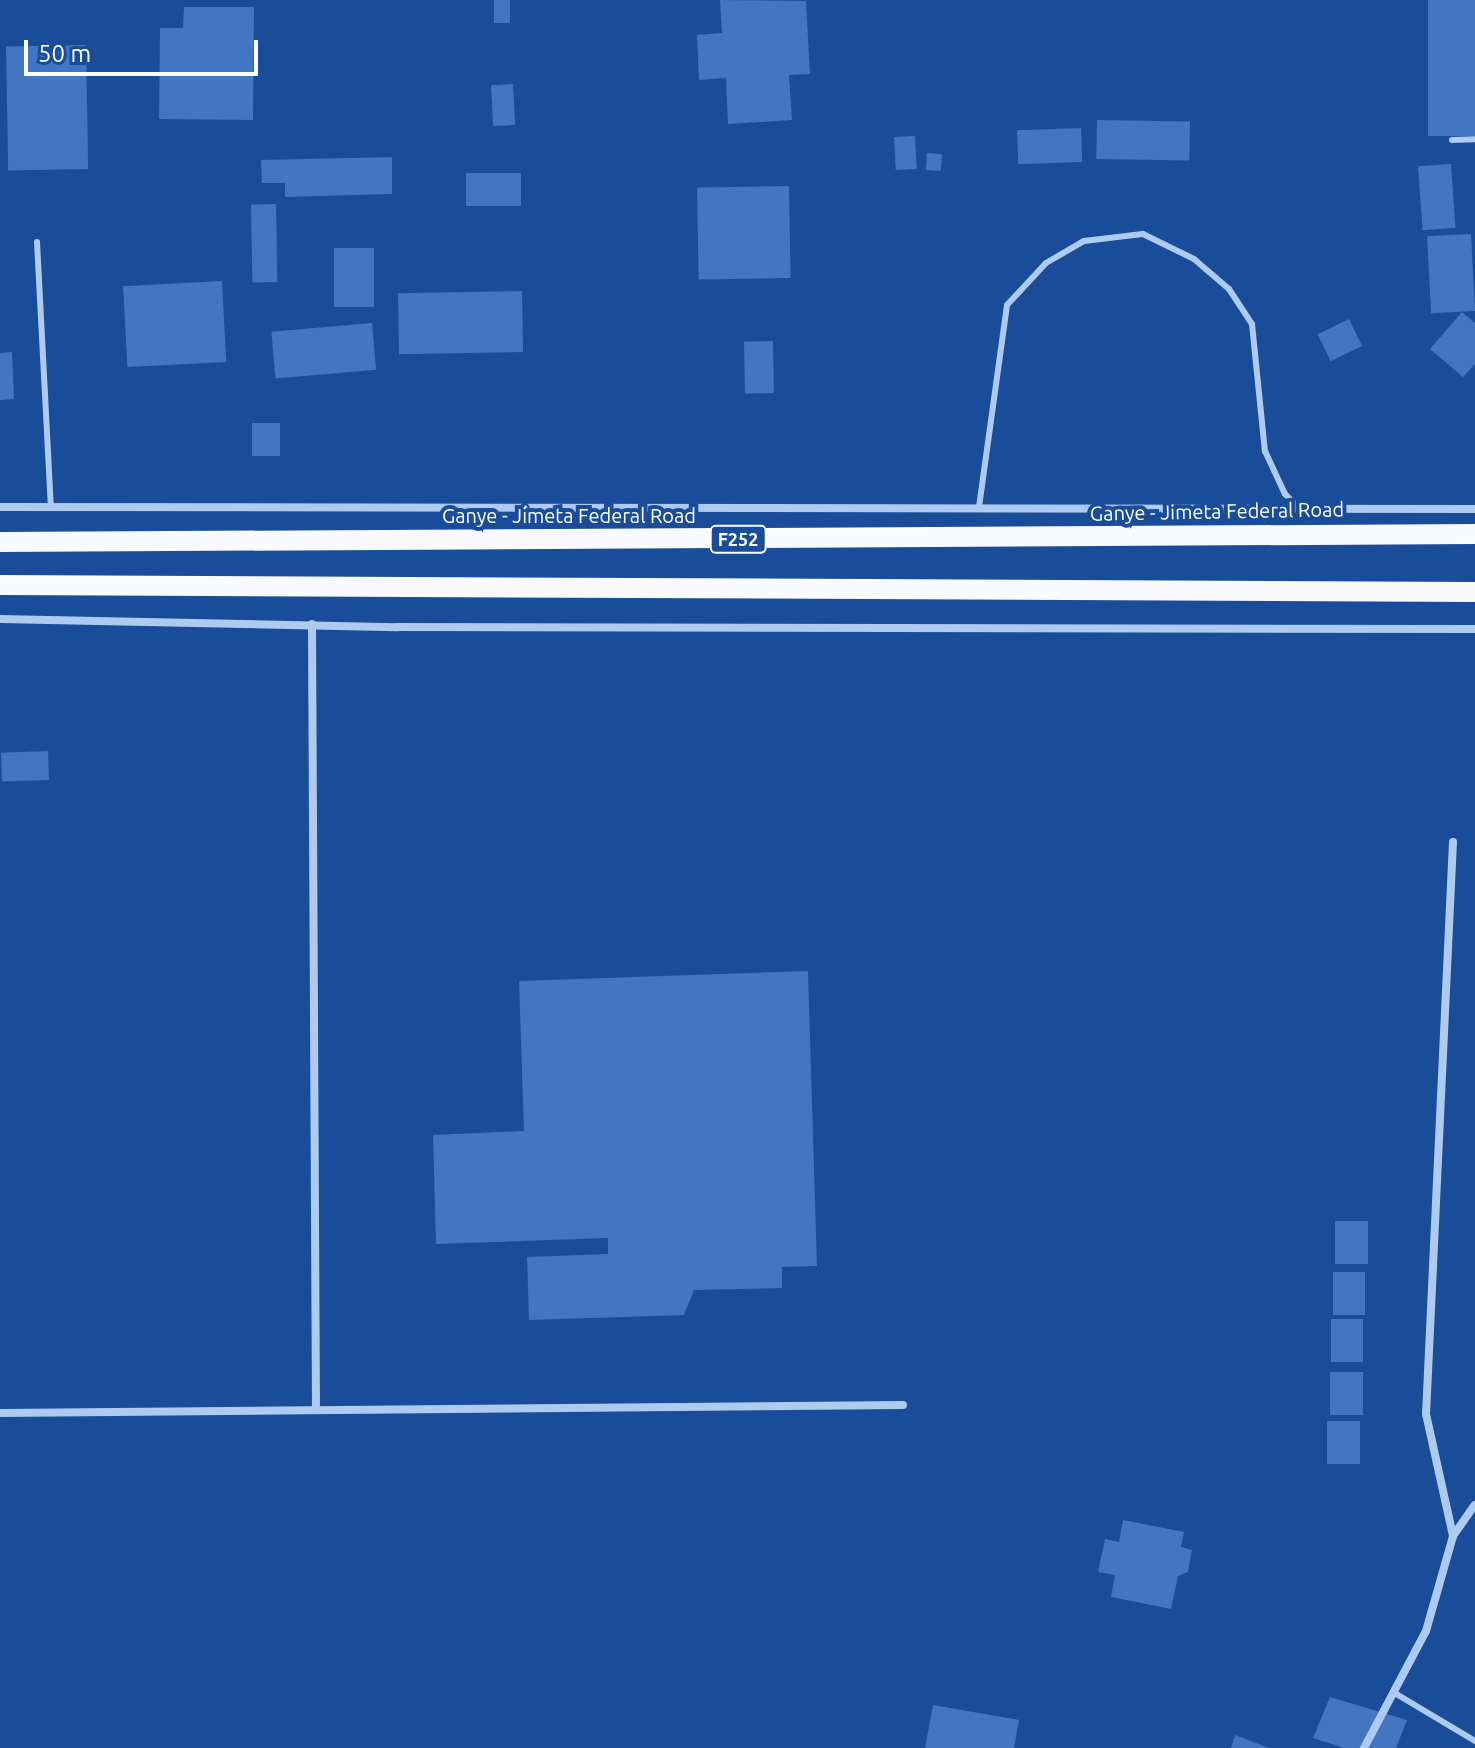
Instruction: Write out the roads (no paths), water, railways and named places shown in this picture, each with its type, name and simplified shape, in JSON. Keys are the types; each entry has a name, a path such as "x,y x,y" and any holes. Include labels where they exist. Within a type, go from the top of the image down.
{"main road":[{"name":"Ganye - Jimeta Federal Road","path":"0,542 1475,534"},
{"path":"0,585 1475,592"}],"street":[{"path":"0,507 1475,509"},
{"path":"0,619 312,624 1475,629"},
{"path":"312,624 316,1410"},
{"path":"1453,842 1426,1414 1453,1536"},
{"path":"0,1413 903,1405"},
{"path":"1364,1748 1426,1631 1453,1536 1475,1505"}],"lane":[{"path":"1452,140 1475,139"},
{"path":"979,507 1007,305 1046,263 1084,241 1143,234 1194,259 1229,289 1252,324 1265,451 1285,494 1298,507"},
{"path":"37,242 51,507"},
{"path":"1393,1692 1475,1741"}]}
